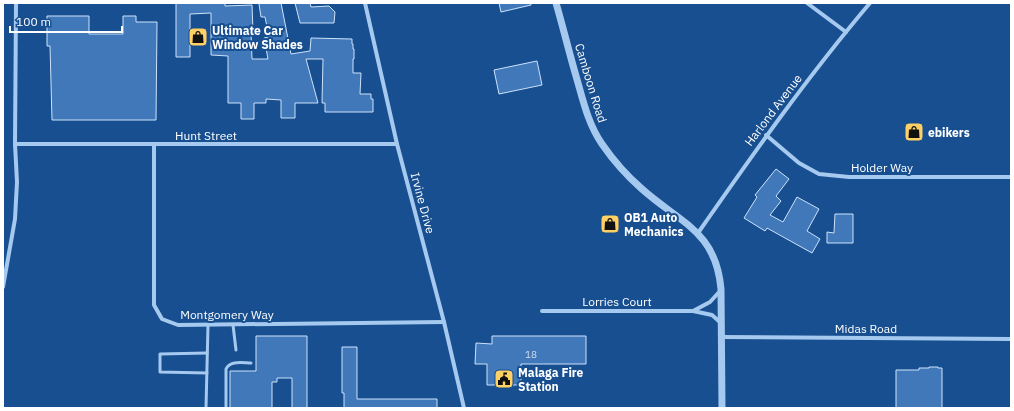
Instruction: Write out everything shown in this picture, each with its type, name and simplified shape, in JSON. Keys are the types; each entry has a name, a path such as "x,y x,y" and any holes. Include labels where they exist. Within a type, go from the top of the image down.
{"street":[{"path":"3,287 14,219 17,182 15,144 16,3"},
{"name":"Irvine Drive","path":"366,3 397,144 444,322 464,408"},
{"name":"Camboon Road","path":"556,3 585,107 591,124 601,142 612,158 642,189 690,225 698,233 709,247 716,262 720,276 721,289 722,408"},
{"path":"807,3 846,32"},
{"name":"Harlond Avenue","path":"698,233 766,135 870,3"},
{"name":"Holder Way","path":"766,135 799,163 819,174 850,177 1011,177"},
{"name":"Hunt Street","path":"15,144 397,144"},
{"name":"Montgomery Way","path":"154,145 154,305 162,319 178,325 444,322"},
{"name":"Lorries Court","path":"693,311 710,302 721,289"},
{"name":"Lorries Court","path":"542,311 693,311 712,315 721,323"},
{"name":"Midas Road","path":"721,337 1011,339"}],"lane":[{"path":"206,408 208,325"},
{"path":"233,325 236,350"},
{"path":"207,353 160,354 159,364 160,372 207,373"},
{"path":"226,408 227,366 232,363 251,363"}],"building":[{"path":"176,3 225,3 225,6 252,5 252,59 268,59 264,38 269,37 265,17 261,17 260,3 281,3 291,54 310,51 311,38 352,39 354,49 353,73 361,73 360,94 371,94 371,99 373,99 373,112 325,112 325,103 322,103 323,59 306,59 318,103 295,103 295,118 281,118 281,100 266,99 266,103 254,103 254,119 241,119 241,103 228,103 228,56 211,55 211,13 190,14 190,57 176,57"},
{"path":"295,3 310,3 311,7 329,6 335,12 334,23 300,23"},
{"path":"499,3 531,3 531,5 501,12"},
{"path":"47,16 89,16 89,34 123,34 123,16 136,16 136,22 157,22 156,120 52,120 50,46 47,46"},
{"path":"537,61 542,85 499,94 494,70"},
{"path":"776,169 789,179 776,196 781,201 770,215 783,222 797,197 819,209 807,231 820,239 812,253 767,228 765,231 744,218 757,197 755,195"},
{"path":"835,214 853,214 853,243 827,243 827,232 834,233"},
{"path":"256,336 307,336 307,408 292,408 292,378 277,378 277,382 272,382 272,408 230,408 230,371 256,371"},
{"path":"492,336 586,336 586,364 521,364 521,385 487,385 487,364 475,364 476,343 492,344"},
{"path":"342,347 357,347 357,399 437,399 437,408 344,408 344,393 342,393"},
{"path":"919,368 942,368 942,408 896,408 896,370 919,370"}],"place":[{"name":"Ultimate Car Window Shades","path":"198,37"},
{"name":"ebikers","path":"914,132"},
{"name":"OB1 Auto Mechanics","path":"610,224"},
{"name":"Malaga Fire Station","path":"504,379"}]}
